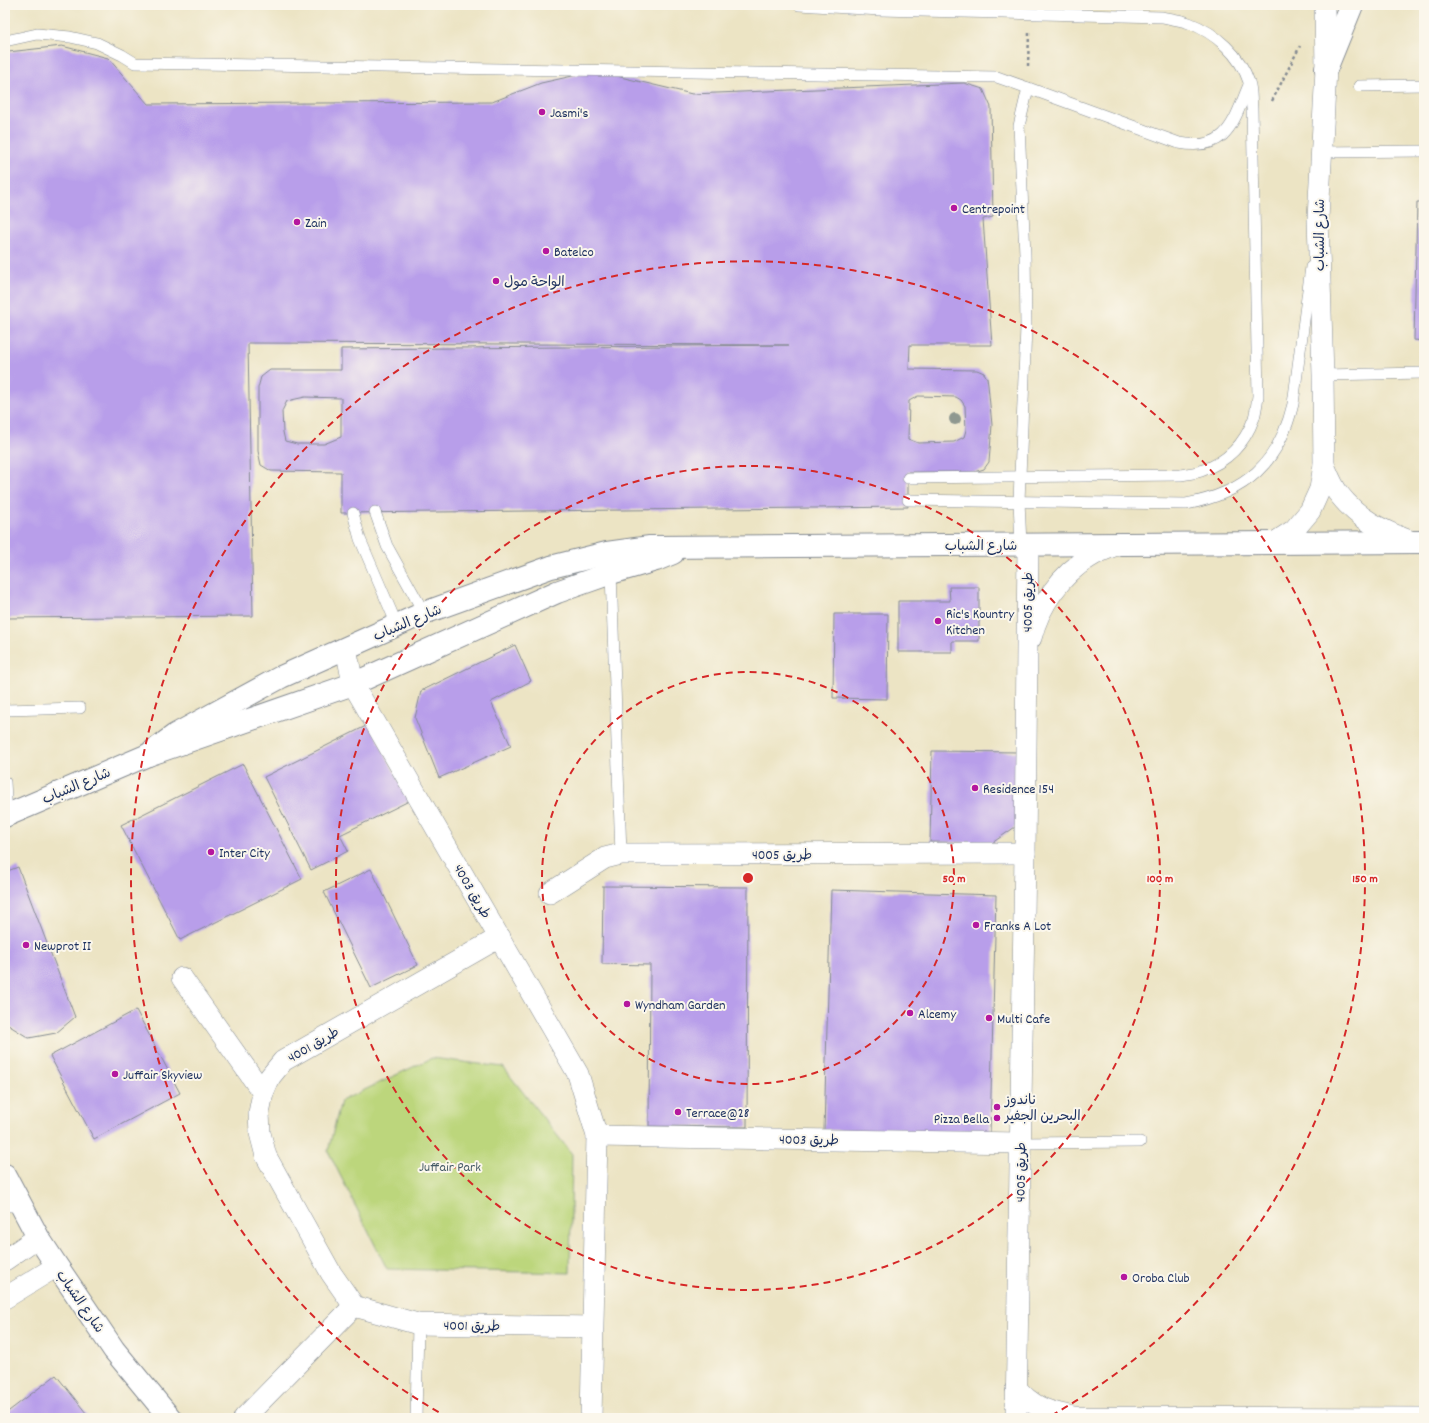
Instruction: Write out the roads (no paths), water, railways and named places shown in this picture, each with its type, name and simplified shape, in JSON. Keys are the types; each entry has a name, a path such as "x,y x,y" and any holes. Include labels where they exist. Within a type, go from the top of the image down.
{"street":[{"name":"شارع الشباب","path":"1274,543 1294,530 1310,511 1320,489 1324,466 1323,375 1318,219 1326,69 1325,5"},
{"path":"1326,69 1352,5"},
{"name":"شارع الشباب","path":"1324,466 1338,493 1358,515 1384,531 1418,542"},
{"name":"شارع الشباب","path":"148,755 175,734 281,677 424,613 551,567 607,553 650,547 1418,542"},
{"name":"طريق 4005","path":"1026,660 1033,630 1046,601 1065,576 1090,557 1119,544"},
{"name":"طريق 4005","path":"1016,1418 1025,853 1026,660 1024,545"},
{"name":"شارع الشباب","path":"6,815 148,755 353,684 557,592 611,573 656,560 688,547"},
{"name":"طريق 4003","path":"346,648 353,684 578,1074 597,1136 591,1418"},
{"name":"طريق 4005","path":"550,893 605,858 621,854 1025,853"},
{"name":"طريق 4001","path":"500,937 283,1061 270,1077 262,1093 259,1112 260,1133 266,1156 332,1273 354,1306 418,1324 592,1327"},
{"path":"182,978 262,1093"},
{"name":"طريق 4003","path":"597,1136 1020,1143"},
{"name":"شارع الشباب","path":"5,1175 13,1206 38,1237 114,1350 170,1418"},
{"path":"5,1260 38,1237"},
{"path":"5,1298 57,1266"},
{"path":"244,1418 354,1306"},
{"path":"1016,1388 1031,1402 1059,1414 1074,1417 1424,1418"}],"lane":[{"path":"799,5 880,10 1162,17 1188,23 1204,30 1219,40 1232,52 1250,83 1252,109 1258,396 1254,416 1246,435 1234,451 1219,463 1200,471 1180,475 908,478"},
{"path":"5,41 37,34 70,37 96,43 135,63 997,77 1179,143 1193,146 1208,144 1221,137 1231,126 1250,83"},
{"path":"1359,86 1424,86"},
{"path":"1024,545 1019,501 1026,328 1025,254 1019,126 1028,88"},
{"path":"1321,152 1424,151"},
{"path":"908,500 1186,504 1224,494 1241,484 1257,472 1270,457 1280,441 1288,423 1293,404 1318,219"},
{"path":"1323,375 1424,373"},
{"path":"353,512 360,539 397,625"},
{"path":"375,512 387,546 424,613"},
{"path":"611,573 621,854"},
{"path":"5,710 80,708"},
{"path":"5,782 6,815"},
{"path":"1020,1143 1140,1142"},
{"path":"416,1418 418,1324"}],"place":[{"name":"Jasmi's","path":"542,112"},
{"name":"Centrepoint","path":"954,208"},
{"name":"Zain","path":"297,222"},
{"name":"Batelco","path":"546,251"},
{"name":"الواحة مول","path":"496,281"},
{"name":"Ric's Kountry Kitchen","path":"938,621"},
{"name":"Residence 154","path":"975,788"},
{"name":"Inter City","path":"211,852"},
{"name":"Franks A Lot","path":"976,925"},
{"name":"Newprot II","path":"26,945"},
{"name":"Wyndham Garden","path":"627,1004"},
{"name":"Alcemy","path":"910,1013"},
{"name":"Multi Cafe","path":"989,1018"},
{"name":"Juffair Skyview","path":"115,1074"},
{"name":"ناندوز البحرين الجفير","path":"997,1107"},
{"name":"Terrace@28","path":"678,1112"},
{"name":"Pizza Bella","path":"997,1118"},
{"name":"Oroba Club","path":"1124,1277"}],"park label":[{"name":"Juffair Park","path":"450,1166"}]}
